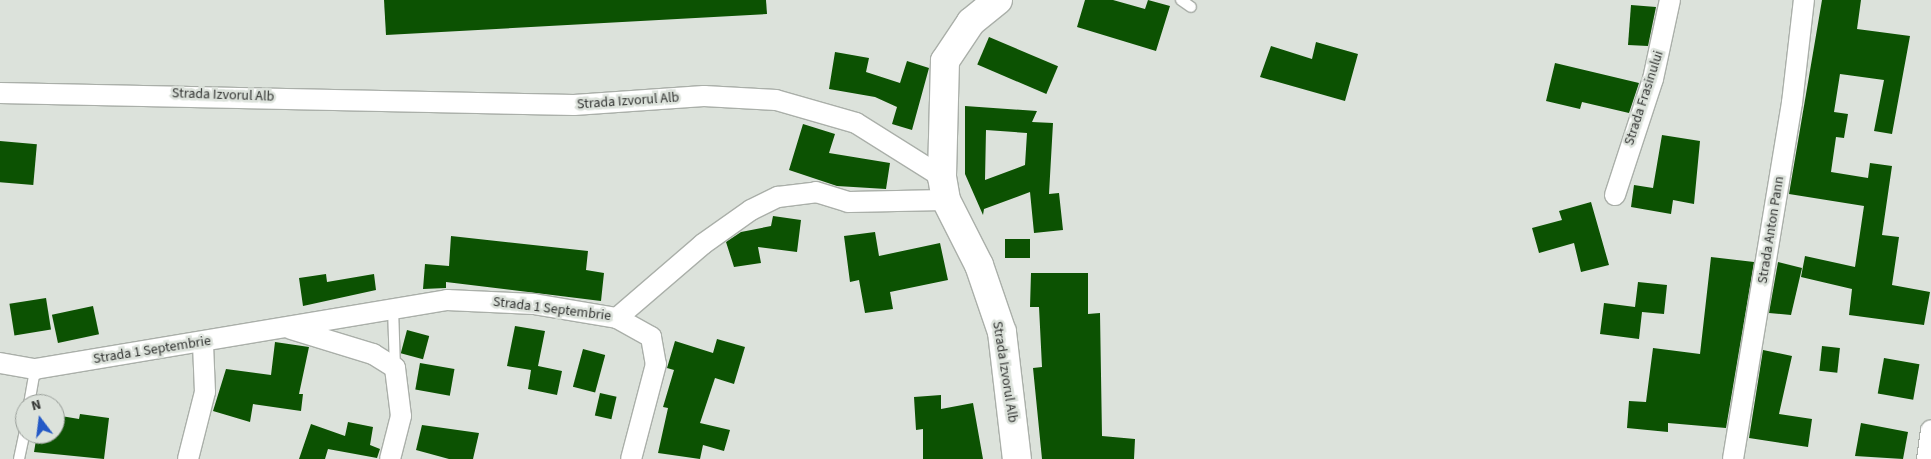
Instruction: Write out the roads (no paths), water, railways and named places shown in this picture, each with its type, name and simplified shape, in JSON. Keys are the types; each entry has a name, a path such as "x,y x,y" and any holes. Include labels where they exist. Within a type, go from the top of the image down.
{"street":[{"path":"944,189 945,61 971,22 998,0"},
{"name":"Strada Frasinului","path":"1615,195 1653,78 1670,0"},
{"name":"Strada Anton Pann","path":"1733,459 1792,102 1804,0"},
{"name":"Strada Izvorul Alb","path":"0,92 574,105 704,96 776,100 856,123 944,189 979,265 1002,332 1017,459"},
{"name":"Strada 1 Septembrie","path":"0,363 35,369 203,344 393,308 447,300 492,301 616,318 703,244 751,210 778,197 816,192 848,202 944,189"},
{"path":"616,318 651,337 656,364 631,459"},
{"path":"289,328 373,354 395,368 401,416 390,459"},
{"path":"188,459 205,392 203,344"},
{"path":"1927,459 1931,430"}],"lane":[{"path":"1181,0 1191,7"},
{"path":"393,308 395,368"},
{"path":"31,394 35,369"},
{"path":"20,459 23,444"}]}
